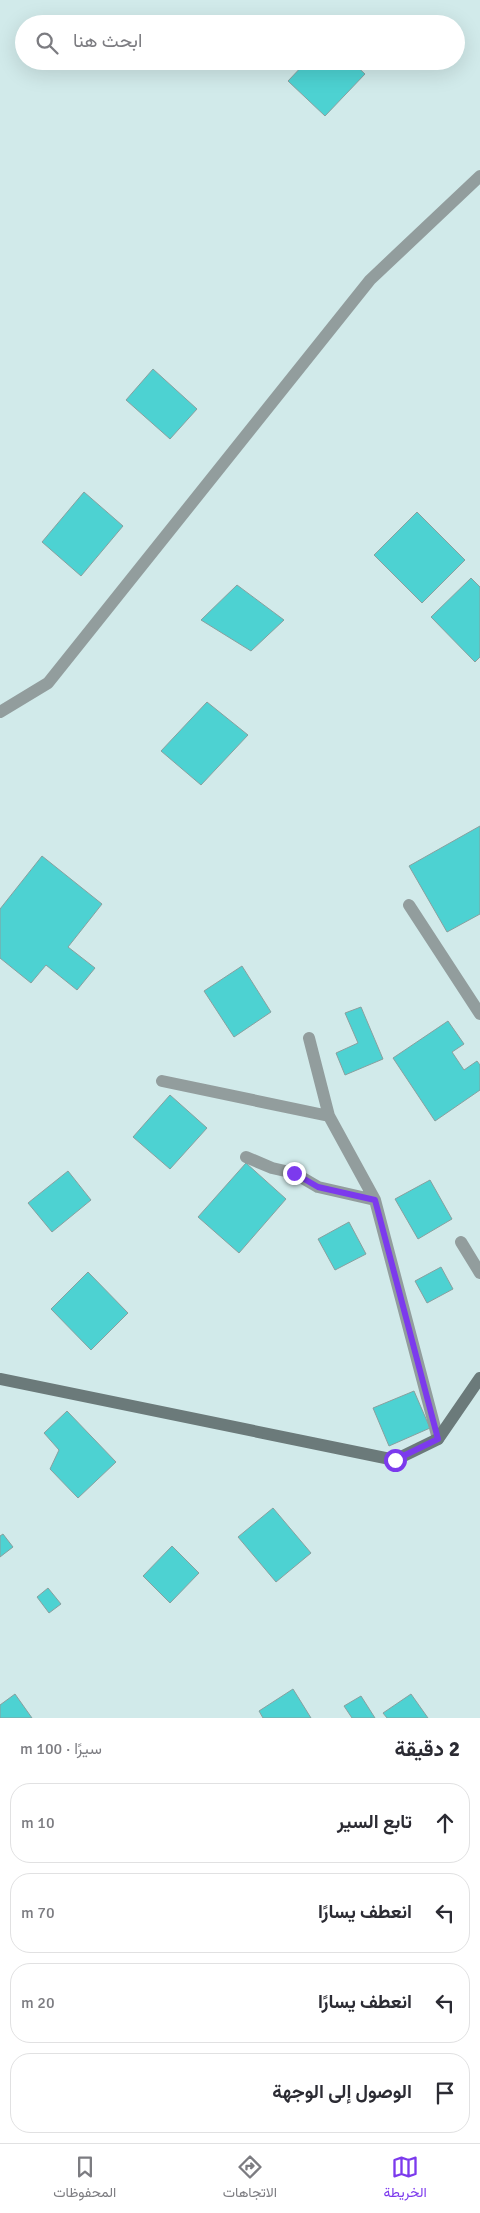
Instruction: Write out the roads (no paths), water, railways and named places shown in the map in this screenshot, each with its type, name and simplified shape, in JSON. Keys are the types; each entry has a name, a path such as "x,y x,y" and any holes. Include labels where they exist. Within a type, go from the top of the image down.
{"street":[{"path":"0,712 48,682 370,280 480,176"},
{"path":"410,905 480,1014"},
{"path":"309,1038 329,1116 375,1200 438,1439"},
{"path":"162,1081 329,1116"},
{"path":"246,1158 272,1168 294,1173 318,1187 375,1200"},
{"path":"460,1242 480,1274"},
{"path":"0,1379 395,1460 438,1439 480,1378"}]}
